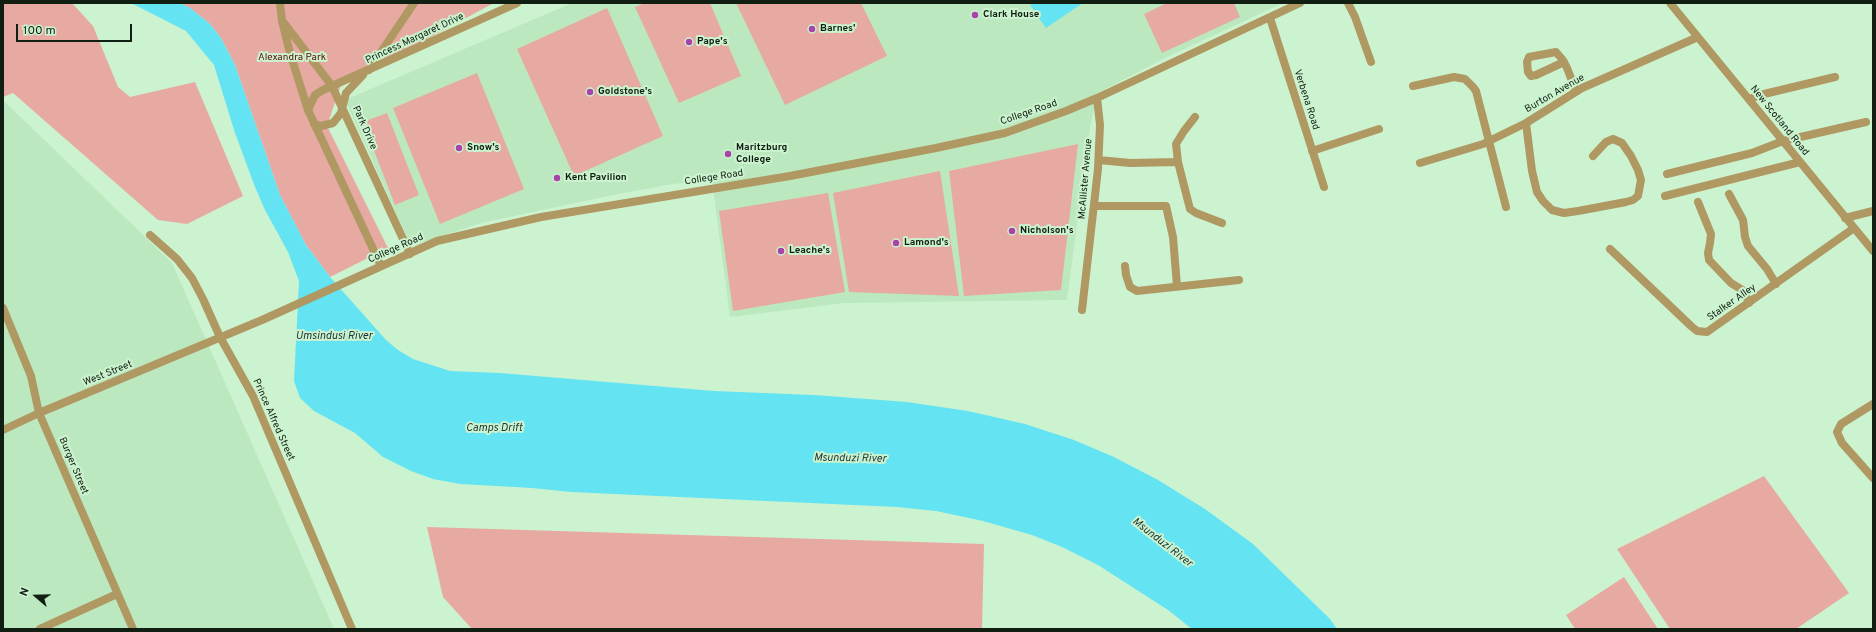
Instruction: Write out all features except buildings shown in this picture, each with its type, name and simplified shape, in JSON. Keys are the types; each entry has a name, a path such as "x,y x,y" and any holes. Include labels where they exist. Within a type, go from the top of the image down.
{"street":[{"path":"280,3 282,21 290,53 308,110 381,266"},
{"path":"367,72 414,3"},
{"name":"Princess Margaret Drive","path":"332,86 367,72 517,3"},
{"name":"College Road","path":"220,337 262,320 449,237 541,217 790,176 970,141 1020,128 1097,98 1300,3"},
{"path":"1348,3 1355,17 1371,62"},
{"name":"New Scotland Road","path":"1670,3 1873,251"},
{"name":"Verbena Road","path":"1270,18 1324,188"},
{"name":"Park Drive","path":"282,21 332,86 410,254"},
{"name":"Burton Avenue","path":"1420,163 1489,140 1526,123 1576,91 1698,37"},
{"path":"1564,62 1576,91"},
{"name":"Princess Margaret Drive","path":"342,105 346,92 367,72"},
{"path":"1413,86 1454,77 1465,79 1476,91 1506,207"},
{"path":"1749,99 1835,77"},
{"path":"308,110 315,95 332,86"},
{"name":"McAllister Avenue","path":"1082,310 1099,160 1100,125 1097,98"},
{"path":"314,124 321,126 333,123 341,113 342,105"},
{"path":"1195,117 1176,144 1178,162 1190,209 1196,213 1222,223"},
{"path":"1667,174 1752,153 1783,141 1866,122"},
{"path":"1526,123 1532,171 1538,192 1543,201 1552,210 1564,213 1578,211 1626,202 1633,200 1638,196 1641,180 1638,170 1632,156 1622,143 1613,139 1606,142 1593,156"},
{"path":"1312,151 1379,129"},
{"path":"1099,160 1130,163 1178,162"},
{"path":"1665,196 1800,162"},
{"path":"1729,194 1743,220 1744,237 1748,246 1758,257 1776,284"},
{"path":"1698,202 1711,234 1708,252 1709,260 1731,283 1744,291 1749,303"},
{"path":"1094,206 1166,206 1173,237 1177,286"},
{"path":"1846,218 1873,211"},
{"name":"Stalker Alley","path":"1610,248 1697,331 1707,332 1712,330 1854,228"},
{"name":"Prince Alfred Street","path":"150,235 178,259 192,278 220,337 253,396 350,629"},
{"path":"1126,266 1127,282 1132,289 1137,290 1239,280"},
{"name":"Burger Street","path":"3,308 31,376 39,413 133,629"},
{"name":"West Street","path":"3,430 39,413 220,337"},
{"path":"1873,404 1841,424 1837,432 1842,443 1873,478"},
{"path":"40,629 117,594"}],"shaded area":[{"name":"Maritzburg College","path":"572,3 1283,3 1163,59 1098,93 1090,127 1067,300 845,303 730,317 712,180 673,184 623,193 481,223 411,246 345,100"},
{"path":"5,102 172,263 334,629 3,629 3,103"}],"green space":[{"path":"3,3 72,3 93,26 118,87 130,97 195,82 243,196 187,224 158,220 13,93 3,97"},
{"name":"Alexandra Park","path":"180,3 494,3 341,85 327,126 388,248 330,277 306,245 280,195 235,65 221,38 210,24 190,8"},
{"name":"Pape's","path":"645,3 710,3 741,76 679,103 635,7"},
{"name":"Barnes'","path":"736,3 861,3 887,56 785,105"},
{"path":"1167,3 1234,3 1240,17 1162,53 1144,14"},
{"name":"Goldstone's","path":"607,8 663,136 574,176 517,49"},
{"name":"Snow's","path":"477,73 524,189 440,224 393,108"},
{"path":"387,113 419,195 395,205 363,122"},
{"name":"Nicholson's","path":"1078,144 1061,290 964,296 949,171"},
{"name":"Lamond's","path":"940,171 959,296 849,292 833,193"},
{"name":"Leache's","path":"828,193 845,292 733,311 719,211"},
{"path":"1764,476 1849,593 1796,629 1670,629 1617,549"},
{"path":"427,527 984,544 982,629 472,629 443,597"},
{"path":"1624,577 1658,629 1575,629 1566,615"}],"water":[{"name":"Camps Drift","path":"131,3 180,3 190,8 210,24 221,38 235,65 280,195 306,245 330,277 386,340 398,350 413,359 450,371 500,373 714,391 814,395 907,402 968,411 1025,424 1074,440 1114,457 1158,480 1205,509 1253,544 1330,619 1337,629 1192,629 1168,610 1098,565 1062,547 1032,535 983,521 936,511 897,507 571,492 460,484 433,479 411,471 383,457 355,433 314,411 300,398 294,381 299,281 288,252 265,210 255,187 235,133 214,65 186,31"},
{"path":"1033,3 1083,3 1046,28 1030,5"}],"place":[{"name":"Clark House","path":"975,15"},
{"name":"Barnes'","path":"812,29"},
{"name":"Pape's","path":"689,42"},
{"name":"Goldstone's","path":"590,92"},
{"name":"Snow's","path":"459,148"},
{"name":"Maritzburg College","path":"728,154"},
{"name":"Kent Pavilion","path":"557,178"},
{"name":"Nicholson's","path":"1012,231"},
{"name":"Lamond's","path":"896,243"},
{"name":"Leache's","path":"781,251"}],"water label":[{"name":"Umsindusi River","path":"334,337"},
{"name":"Msunduzi River","path":"850,459"},
{"name":"Msunduzi River","path":"1162,543"}]}
